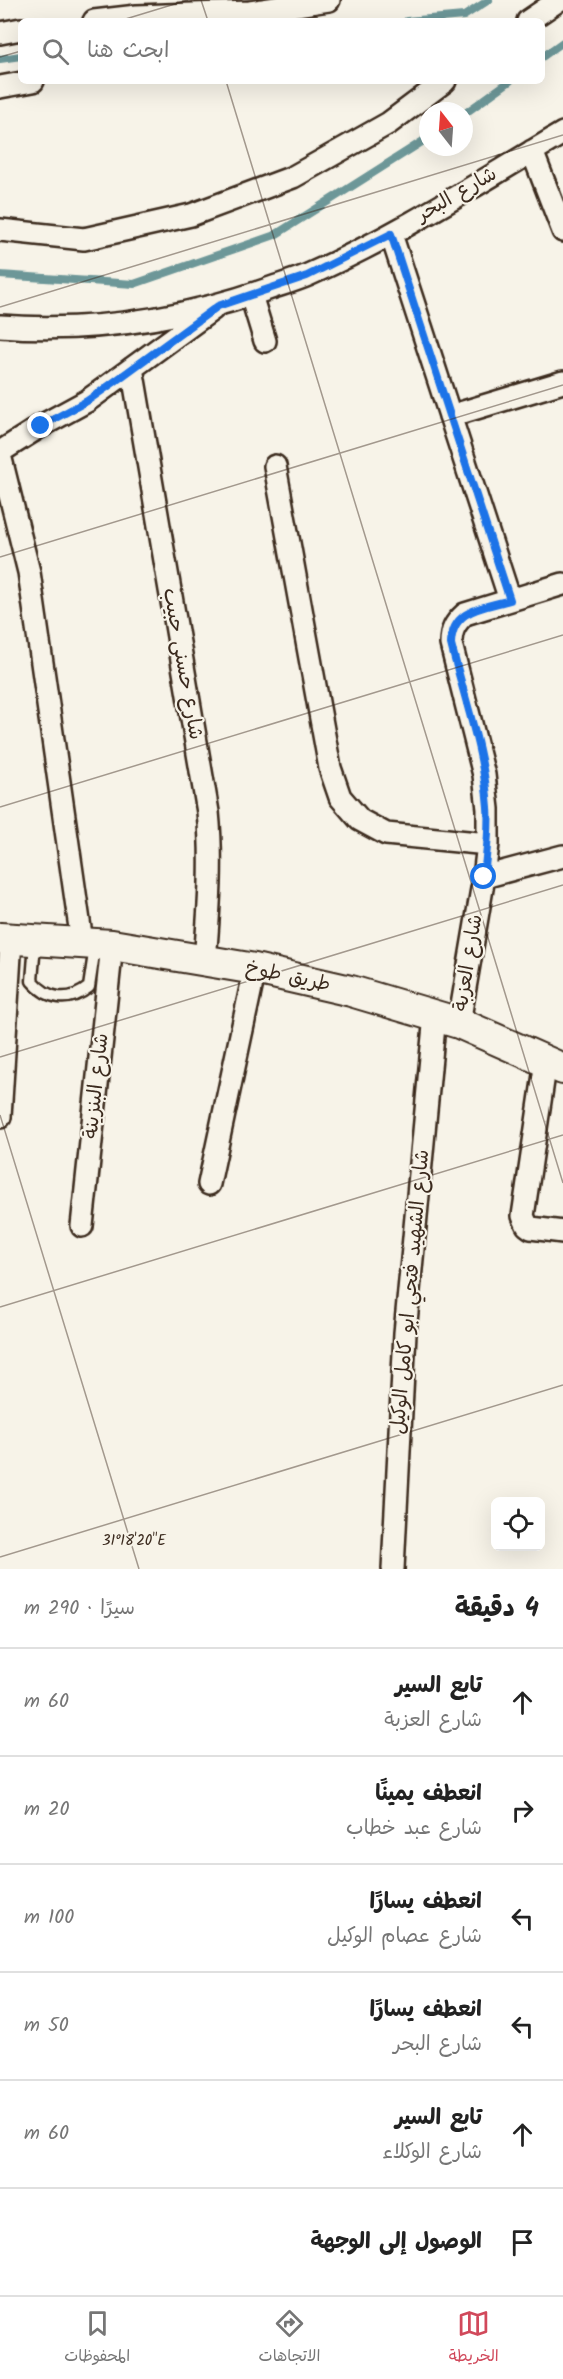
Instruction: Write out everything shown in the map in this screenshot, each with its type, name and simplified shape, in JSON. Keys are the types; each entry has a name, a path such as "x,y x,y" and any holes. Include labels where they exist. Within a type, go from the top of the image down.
{"main road":[{"name":"طريق طوخ","path":"15,939 96,944 255,969 351,991 447,1019 555,1065"}],"street":[{"path":"120,18 249,12 329,0"},
{"path":"532,18 559,0"},
{"path":"0,33 18,30"},
{"path":"0,87 18,84"},
{"path":"0,230 84,239 191,215 293,177 389,123 441,84"},
{"name":"شارع البحر","path":"0,326 31,328 125,324 218,306 307,276 391,234 563,132"},
{"path":"532,151 563,231"},
{"path":"391,234 510,600 563,584"},
{"path":"251,295 265,341"},
{"path":"0,453 41,426 87,401 218,306"},
{"name":"شارع حسنى حبيب","path":"132,368 208,812 212,849 205,961"},
{"path":"450,416 563,382"},
{"name":"شارع البنزينة","path":"0,453 28,572 96,944 82,1226"},
{"path":"275,466 330,768 340,797 360,820 386,834 488,844"},
{"name":"شارع العزبة","path":"447,1019 484,877 488,844 488,809 484,775 451,644 451,632 456,622 465,614 510,600"},
{"path":"484,877 563,856"},
{"path":"0,1117 15,939"},
{"path":"209,1184 255,969"},
{"name":"شارع الشهيد فتحي ابو كامل الوكيل","path":"393,1569 405,1333 447,1019"},
{"path":"555,1065 523,1216 531,1228 563,1232"}],"lane":[{"path":"15,939 33,981 40,990 50,996 62,998 72,997 89,987 96,944"}],"waterway":[{"path":"441,18 464,16 489,0"},
{"path":"545,55 563,42"},
{"path":"0,59 18,56"},
{"path":"473,108 506,84"},
{"path":"0,275 134,284 275,235 419,144"}],"route":[{"path":"41,426 87,401 218,306 307,276 391,234 510,600 465,614 456,622 451,632 451,644 484,775 488,809 488,844 484,877"}]}
